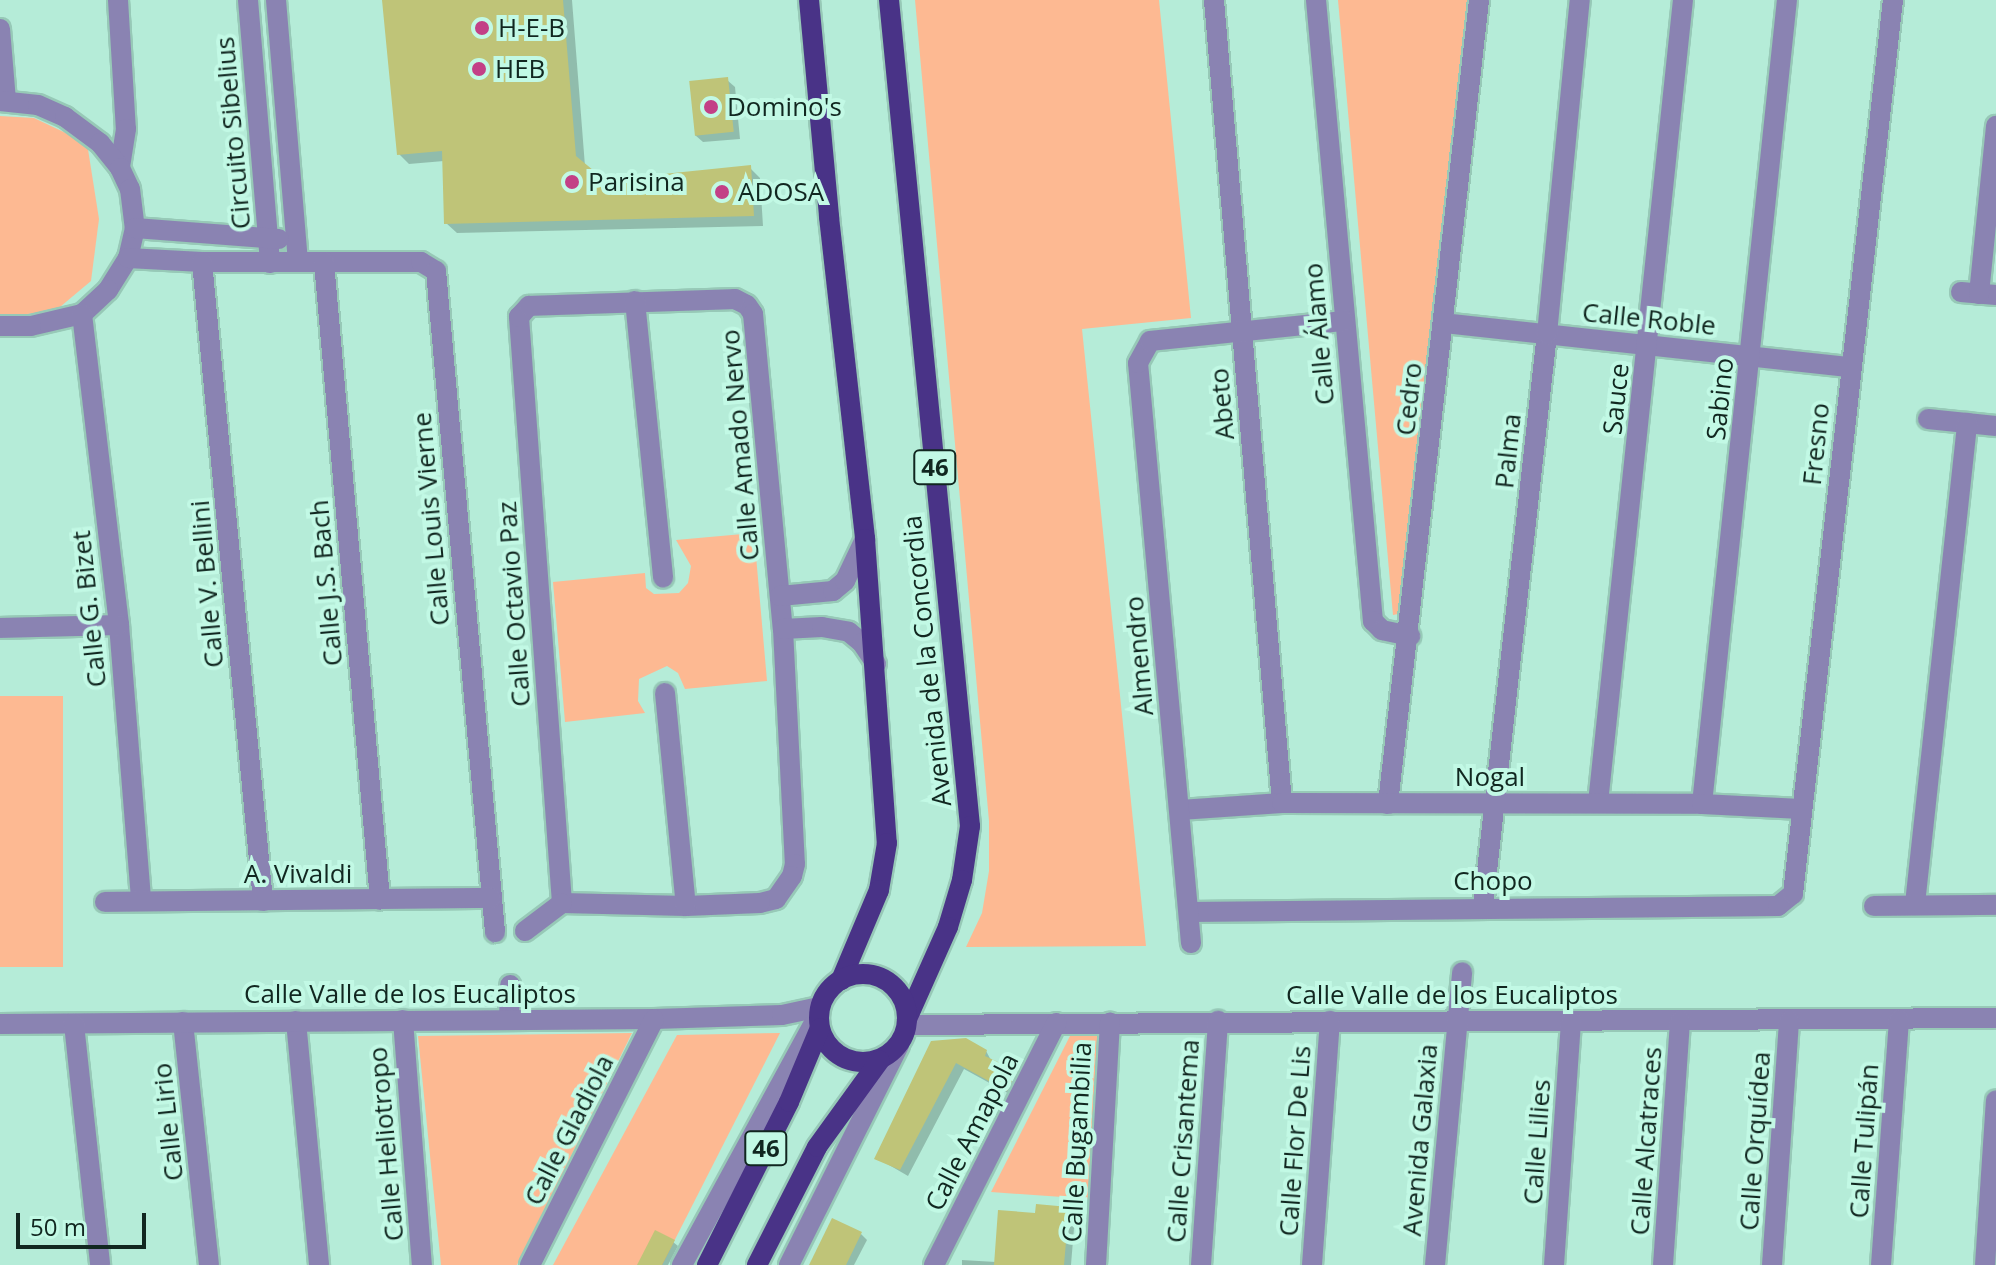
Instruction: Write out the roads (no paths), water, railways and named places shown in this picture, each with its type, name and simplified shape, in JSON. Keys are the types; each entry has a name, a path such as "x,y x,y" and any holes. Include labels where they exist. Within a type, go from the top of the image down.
{"main road":[{"name":"Avenida de la Concordia","path":"809,0 829,217 865,539 887,843 879,890 841,980"},
{"name":"Avenida de la Concordia","path":"889,0 970,826 962,880 948,927 907,1022"},
{"path":"841,980 854,974 882,978 902,997 907,1022"},
{"name":"46","path":"707,1265 789,1102 831,987 841,980"},
{"path":"820,1017 826,1042 850,1061 880,1060"},
{"name":"46","path":"757,1265 817,1147 880,1060 899,1045 907,1022"}],"street":[{"path":"118,0 126,129 120,168"},
{"name":"Circuito Sibelius","path":"248,0 270,263"},
{"name":"Circuito Sibelius","path":"276,0 298,262"},
{"name":"Abeto","path":"1214,0 1282,803"},
{"name":"Calle Álamo","path":"1316,0 1373,621 1382,630 1410,636"},
{"name":"Cedro","path":"1388,804 1410,636 1479,0"},
{"name":"Palma","path":"1483,907 1547,334 1580,0"},
{"name":"Sauce","path":"1598,803 1683,0"},
{"name":"Sabino","path":"1702,804 1787,0"},
{"name":"Fresno","path":"1793,894 1893,0"},
{"path":"0,29 3,101 38,105 65,117 100,143 120,168 130,189 135,228 128,258 108,290 82,314 31,326 0,326"},
{"path":"1979,294 1996,126"},
{"path":"135,228 296,239"},
{"name":"Calle Louis Vierne","path":"128,258 270,263 421,262 436,271 495,932"},
{"name":"Calle V. Bellini","path":"202,262 263,901"},
{"name":"Calle J.S. Bach","path":"324,262 380,900"},
{"name":"Calle Amado Nervo","path":"635,301 735,299 747,305 753,314 783,629 795,864 787,888 776,899 760,903 686,906"},
{"path":"635,301 663,578"},
{"name":"Calle Octavio Paz","path":"562,903 519,317 529,306 635,301"},
{"name":"Calle G. Bizet","path":"82,314 119,625 141,900"},
{"path":"1242,331 1344,321"},
{"name":"Calle Roble","path":"1443,323 1850,367"},
{"name":"Almendro","path":"1191,943 1138,363 1150,341 1242,331"},
{"path":"1928,419 1996,426"},
{"path":"1915,904 1967,423"},
{"path":"780,596 833,591 845,581 865,539"},
{"path":"0,628 119,625"},
{"path":"783,629 836,627 862,643 876,664"},
{"path":"525,931 562,903 686,906 665,693"},
{"name":"Nogal","path":"1180,810 1282,803 1702,804 1801,809"},
{"name":"Chopo","path":"1189,912 1778,906 1793,894"},
{"name":"A. Vivaldi","path":"105,902 491,898"},
{"path":"1874,906 1996,905"},
{"name":"Avenida Galaxia","path":"1435,1265 1462,972"},
{"path":"509,1019 510,985"},
{"path":"682,1265 820,1017"},
{"name":"Calle Valle de los Eucaliptos","path":"0,1024 820,1017"},
{"name":"Calle Valle de los Eucaliptos","path":"907,1022 1571,1022 1996,1018"},
{"name":"Calle Gladiola","path":"530,1265 654,1019"},
{"name":"Calle Heliotropo","path":"403,1020 422,1265"},
{"name":"Calle Tulipán","path":"1881,1265 1899,1020"},
{"path":"296,1021 319,1265"},
{"name":"Calle Crisantema","path":"1201,1265 1218,1021"},
{"name":"Calle Flor De Lis","path":"1312,1265 1330,1021"},
{"name":"Calle Alcatraces","path":"1663,1265 1680,1021"},
{"name":"Calle Orquídea","path":"1772,1265 1789,1021"},
{"name":"Calle Lirio","path":"183,1022 209,1265"},
{"name":"Calle Bugambilia","path":"1096,1265 1110,1022"},
{"name":"Calle Lilies","path":"1554,1265 1571,1022"},
{"name":"Calle Amapola","path":"934,1265 1056,1023"},
{"path":"74,1024 100,1265"},
{"path":"789,1265 899,1045"},
{"path":"1985,1265 1996,1100"}],"place":[{"name":"H-E-B","path":"482,28"},
{"name":"HEB","path":"479,69"},
{"name":"Domino's","path":"711,107"},
{"name":"Parisina","path":"572,182"},
{"name":"ADOSA","path":"722,192"}]}
